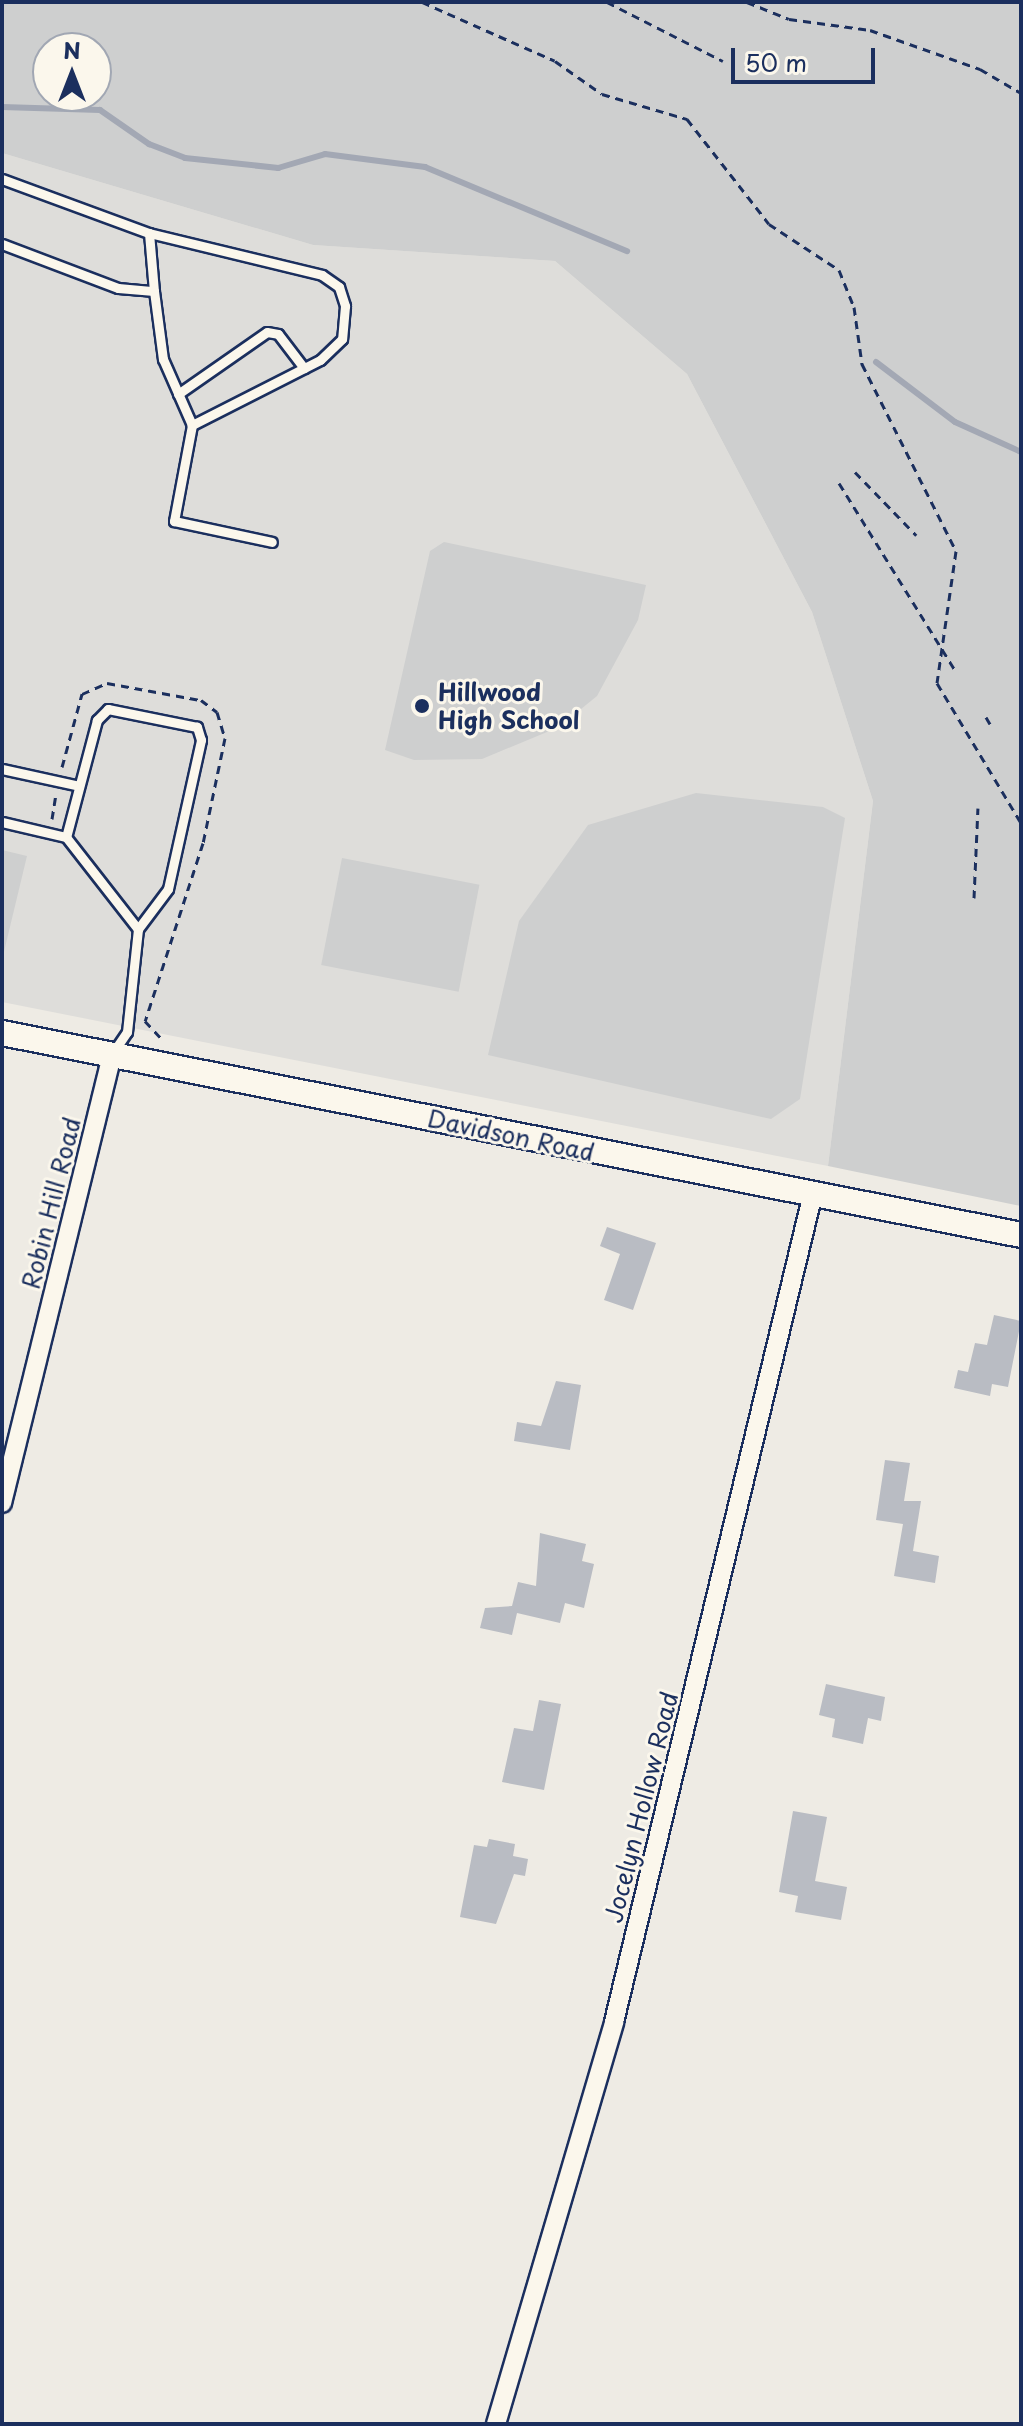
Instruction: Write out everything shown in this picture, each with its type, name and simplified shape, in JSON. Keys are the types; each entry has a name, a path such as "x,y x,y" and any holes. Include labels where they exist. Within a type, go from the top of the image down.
{"street":[{"name":"Davidson Road","path":"2,1033 812,1197 1021,1235"},
{"name":"Robin Hill Road","path":"2,1503 112,1054"},
{"name":"Jocelyn Hollow Road","path":"496,2424 614,2022 812,1197"}],"lane":[{"path":"2,179 149,233 322,275 339,287 347,326 342,339 304,368 192,425"},
{"path":"149,233 163,359 192,425 174,521 272,542"},
{"path":"2,244 118,288 154,291"},
{"path":"178,394 267,332 278,334 304,368"},
{"path":"66,837 97,720 108,709 197,727 193,789 168,889 138,929 127,1032 112,1054"},
{"path":"2,769 79,786"},
{"path":"2,822 66,837 138,929"}],"path":[{"path":"422,2 555,61 602,94 687,119 769,224 839,270 862,364 956,551 953,607 935,669 946,706 1021,823"},
{"path":"607,2 723,61"},
{"path":"747,2 789,19 870,30 980,69 1021,93"},
{"path":"855,472 916,535"},
{"path":"839,483 955,670"},
{"path":"61,770 82,694 107,683 201,700 217,712 225,738 203,843 145,1021 162,1039"},
{"path":"986,717 990,724"},
{"path":"52,819 57,791"},
{"path":"974,898 978,808"}],"shaded area":[{"path":"2,2 1021,2 1021,1206 828,1166 873,801 812,612 687,374 555,261 313,245 2,153"},
{"name":"Hillwood High School","path":"2,153 313,245 555,261 687,374 812,612 873,801 828,1166 2,1002"},
{"path":"444,542 646,585 638,620 597,696 559,727 482,759 414,760 385,750 430,551"},
{"path":"696,793 823,807 845,818 800,1099 771,1119 488,1055 519,921 588,825"},
{"path":"2,850 27,856 2,960"},
{"path":"342,858 479,885 459,992 321,965"}],"building":[{"path":"607,1227 656,1243 633,1310 604,1300 620,1254 600,1246"},
{"path":"994,1315 1021,1321 1008,1387 992,1384 990,1396 954,1388 958,1370 968,1372 975,1343 987,1345"},
{"path":"556,1381 581,1385 570,1450 514,1441 517,1422 541,1426"},
{"path":"885,1460 910,1463 904,1501 921,1501 913,1551 939,1556 935,1583 894,1576 903,1524 876,1520"},
{"path":"540,1533 586,1544 582,1561 594,1564 584,1608 565,1603 560,1623 517,1613 512,1635 480,1628 485,1608 512,1606 518,1582 536,1586"},
{"path":"826,1684 885,1697 881,1721 868,1718 863,1744 832,1737 835,1719 819,1715"},
{"path":"539,1700 561,1704 544,1790 502,1782 514,1728 533,1731"},
{"path":"793,1811 827,1817 815,1881 847,1887 841,1920 795,1912 798,1896 779,1892"},
{"path":"489,1839 515,1844 513,1856 528,1859 525,1876 514,1874 496,1924 460,1917 474,1845 487,1847"}],"waterway":[{"path":"2,107 100,110 149,144 185,158 278,168 325,154 425,167 627,251"},
{"path":"876,362 955,422 1021,452"}],"place":[{"name":"Hillwood High School","path":"422,706"}]}
